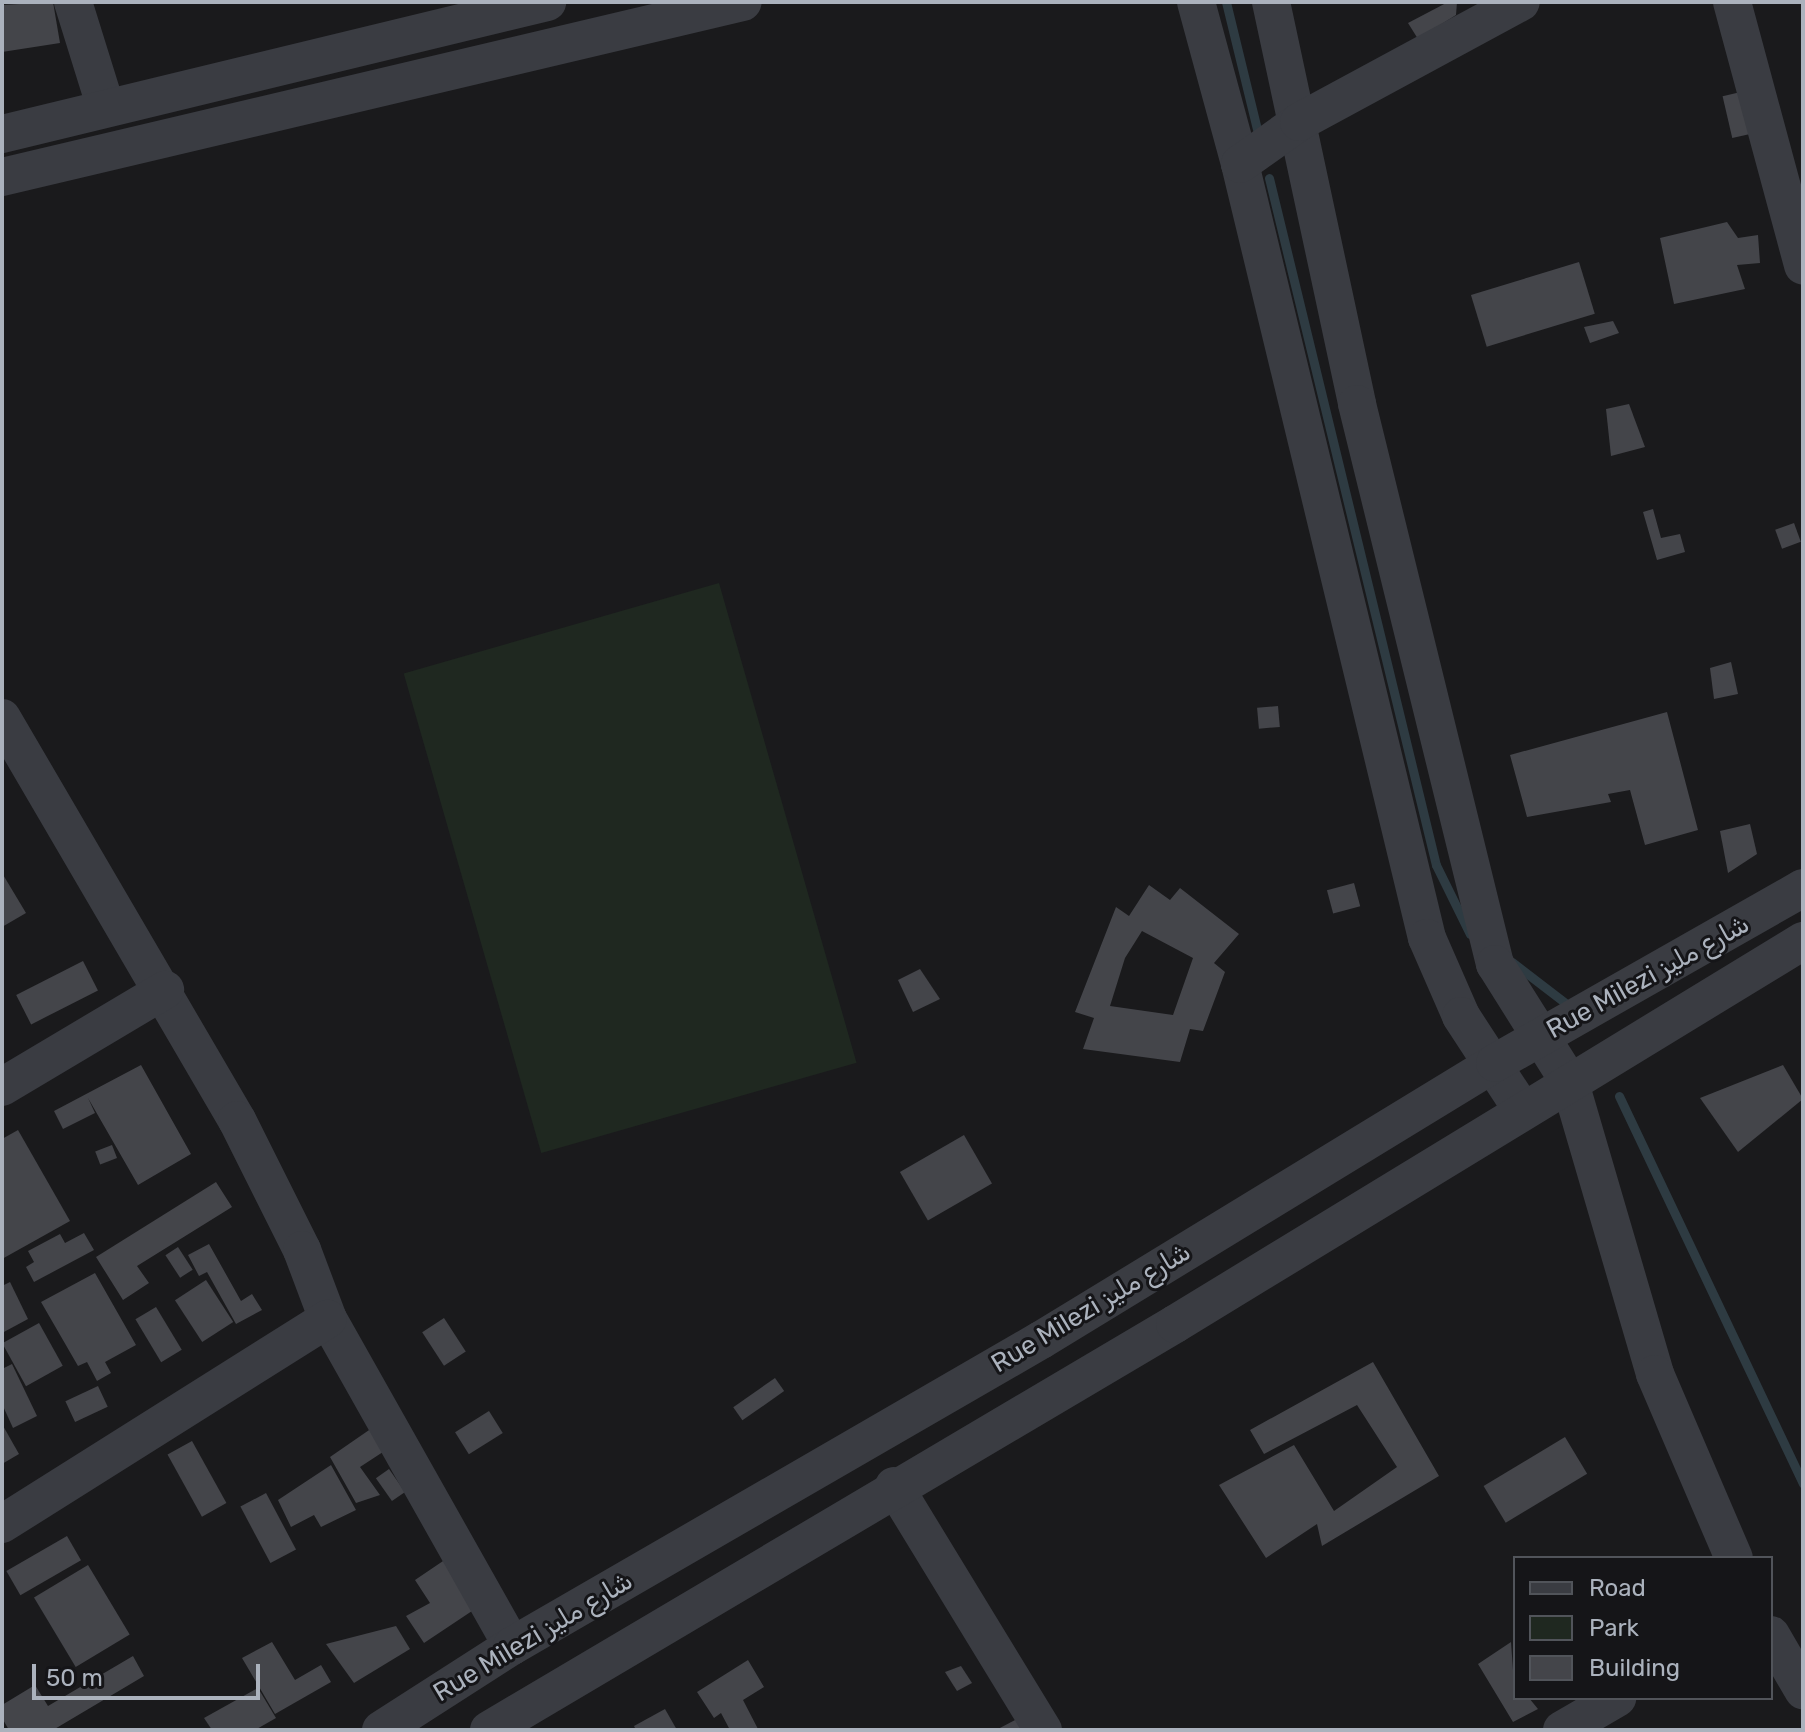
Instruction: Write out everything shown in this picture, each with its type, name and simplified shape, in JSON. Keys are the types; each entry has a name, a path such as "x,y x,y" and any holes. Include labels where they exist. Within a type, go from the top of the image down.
{"street":[{"path":"73,2 106,108"},
{"path":"2,134 547,2"},
{"path":"2,177 743,2"},
{"path":"1196,2 1240,164 1427,938 1461,1016 1495,1063 1523,1111"},
{"path":"1271,2 1357,404 1495,964 1545,1035 1570,1083 1655,1374 1733,1556"},
{"path":"1240,164 1299,122 1521,2"},
{"path":"1732,2 1803,266"},
{"path":"2,718 165,990 296,1237 328,1319 512,1646"},
{"name":"Rue Milezi شارع مليز","path":"381,1730 512,1646 1027,1348 1495,1063 1803,888"},
{"name":"Rue Milezi شارع مليز","path":"489,1730 894,1486 1175,1324 1803,941"},
{"path":"2,1087 165,990"},
{"path":"2,1524 328,1319"},
{"path":"894,1486 1043,1730"},
{"path":"1773,1638 1803,1690"},
{"path":"1562,1730 1614,1700"}],"green space":[{"path":"719,583 857,1063 541,1153 404,673"}],"building":[{"path":"53,2 60,43 2,52 2,5"},
{"path":"1448,2 1457,2 1456,15 1418,39 1408,23"},
{"path":"1745,91 1755,133 1732,138 1723,96"},
{"path":"1727,222 1738,238 1758,235 1760,263 1737,265 1745,289 1674,304 1660,238"},
{"path":"1579,262 1595,314 1487,347 1471,295"},
{"path":"1613,321 1619,333 1590,343 1584,327"},
{"path":"1629,404 1645,447 1611,456 1606,409"},
{"path":"1653,509 1661,538 1680,534 1685,552 1657,560 1643,512"},
{"path":"1794,523 1801,542 1782,549 1775,530"},
{"path":"1731,662 1738,694 1714,699 1710,668"},
{"path":"1278,706 1280,727 1259,729 1257,708"},
{"path":"1667,712 1698,830 1645,845 1630,790 1608,794 1611,802 1527,817 1510,755"},
{"path":"1750,824 1757,854 1728,873 1720,831"},
{"path":"2,873 26,913 2,927"},
{"path":"1354,883 1360,906 1333,913 1327,890"},
{"path":"1149,885 1170,900 1180,888 1239,934 1214,963 1225,972 1203,1031 1190,1029 1180,1062 1083,1049 1094,1018 1075,1012 1116,907 1129,916","holes":["1142,931 1193,958 1173,1015 1110,1006 1125,958"]},
{"path":"83,961 98,990 31,1024 16,995"},
{"path":"920,969 940,999 913,1012 898,980"},
{"path":"141,1065 191,1154 138,1185 88,1098 95,1113 63,1129 54,1111"},
{"path":"1783,1065 1803,1099 1738,1152 1700,1098"},
{"path":"18,1130 70,1221 2,1259 2,1139"},
{"path":"964,1135 992,1183 928,1220 900,1172"},
{"path":"112,1145 117,1158 100,1165 95,1151"},
{"path":"216,1182 232,1207 137,1266 149,1283 123,1300 96,1257"},
{"path":"84,1233 94,1250 34,1282 26,1267 34,1262 28,1251 60,1234 65,1243"},
{"path":"209,1244 241,1301 252,1294 262,1310 236,1324 207,1272 199,1276 188,1255"},
{"path":"178,1247 193,1270 180,1278 165,1255"},
{"path":"95,1273 136,1345 105,1362 111,1373 97,1381 87,1362 78,1366 41,1302"},
{"path":"206,1280 233,1322 202,1342 175,1300"},
{"path":"10,1282 28,1319 2,1333 2,1286"},
{"path":"156,1307 182,1350 161,1362 135,1319"},
{"path":"444,1318 466,1352 444,1366 422,1332"},
{"path":"39,1323 63,1366 26,1386 2,1343"},
{"path":"1373,1362 1439,1476 1322,1546 1317,1524 1266,1558 1219,1485 1294,1445 1334,1511 1397,1467 1357,1405 1264,1454 1250,1430"},
{"path":"12,1364 37,1416 13,1428 2,1404 2,1369"},
{"path":"775,1378 784,1391 742,1420 733,1407"},
{"path":"98,1386 108,1407 75,1422 65,1401"},
{"path":"489,1411 503,1433 469,1454 455,1432"},
{"path":"2,1424 19,1454 2,1464"},
{"path":"372,1428 386,1450 360,1467 380,1495 356,1503 330,1457"},
{"path":"1565,1437 1587,1474 1506,1523 1484,1486"},
{"path":"192,1441 226,1503 202,1517 168,1455"},
{"path":"331,1465 356,1510 321,1527 314,1515 291,1527 278,1500"},
{"path":"389,1469 405,1492 392,1501 376,1478"},
{"path":"266,1493 296,1550 270,1563 240,1507"},
{"path":"67,1536 81,1560 20,1595 6,1571"},
{"path":"446,1559 478,1607 424,1643 406,1616 430,1603 415,1580"},
{"path":"88,1565 130,1634 76,1667 34,1597"},
{"path":"396,1626 410,1649 354,1683 326,1644"},
{"path":"272,1642 295,1680 321,1665 331,1682 275,1714 242,1658"},
{"path":"1511,1642 1513,1700 1531,1700 1538,1709 1513,1722 1478,1664"},
{"path":"133,1656 144,1676 53,1730 9,1730 2,1718 2,1705 35,1685 48,1706"},
{"path":"748,1660 764,1687 743,1700 758,1729 730,1730 721,1713 714,1718 697,1692"},
{"path":"961,1666 972,1683 957,1691 945,1672"},
{"path":"258,1688 276,1718 255,1730 212,1730 204,1718"},
{"path":"665,1709 677,1730 636,1730 634,1726"},
{"path":"1017,1719 1022,1730 996,1730"}],"waterway":[{"path":"1226,2 1257,129"},
{"path":"1269,178 1436,865 1470,934"},
{"path":"1512,962 1568,1005"},
{"path":"1619,1096 1803,1483"}]}
